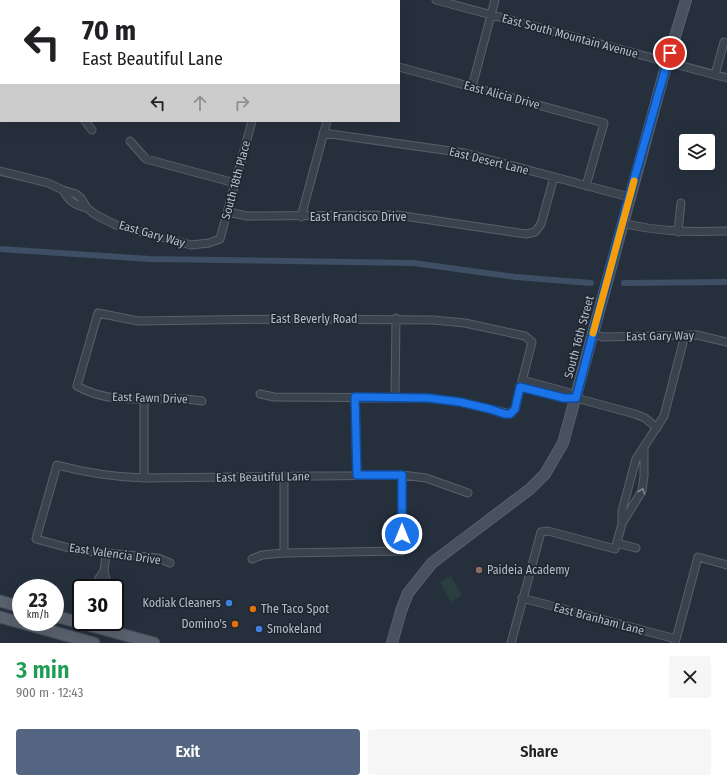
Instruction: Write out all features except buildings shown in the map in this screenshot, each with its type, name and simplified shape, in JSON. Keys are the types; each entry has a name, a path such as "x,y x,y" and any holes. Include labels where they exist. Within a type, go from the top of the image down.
{"main road":[{"name":"South 16th Street","path":"392,643 408,593 432,563 524,493 545,474 563,443 629,197 686,0"},
{"path":"0,601 12,604"},
{"path":"0,617 88,642 89,631"},
{"path":"115,631 153,643"}],"street":[{"name":"East South Mountain Avenue","path":"436,0 727,78"},
{"path":"472,87 495,0"},
{"path":"715,75 724,42"},
{"name":"East Alicia Drive","path":"400,67 604,123 586,186"},
{"path":"86,122 92,130"},
{"name":"South 18th Place","path":"220,239 252,122"},
{"path":"301,217 327,122"},
{"name":"East Desert Lane","path":"323,133 465,153 629,197"},
{"path":"130,141 146,159 235,183"},
{"name":"East Gary Way","path":"0,171 48,183 76,194 81,198 87,208 96,215 116,225 191,245 209,243 220,239"},
{"name":"East Francisco Drive","path":"228,212 247,216 301,217 397,215 526,234 535,232 541,224 554,177"},
{"path":"678,232 681,203"},
{"path":"623,223 648,229 678,232 727,231"},
{"name":"East Beverly Road","path":"77,386 98,313 138,321 396,318 465,323 530,338 532,342 521,383"},
{"path":"395,396 396,318"},
{"name":"East Gary Way","path":"593,334 603,337 702,336 727,342"},
{"path":"616,546 622,524 622,511 636,459 657,428 666,410 685,335"},
{"path":"260,394 274,398 395,396 428,398 460,402 510,414 515,409 521,383 567,392 576,398 635,414 645,418 657,428"},
{"name":"East Fawn Drive","path":"77,386 85,391 104,396 144,400 189,399 202,402"},
{"path":"355,397 357,475"},
{"path":"144,400 144,478"},
{"path":"622,524 642,491 644,476 644,448"},
{"name":"East Beautiful Lane","path":"36,540 57,465 89,473 116,477 144,478 402,475 426,478 468,493"},
{"path":"252,559 262,555 284,553 402,551 402,475"},
{"path":"284,476 284,553"},
{"path":"511,643 541,532 548,531 616,546 636,548"},
{"name":"East Valencia Drive","path":"36,540 76,550 158,558 170,563"},
{"path":"106,554 104,571 106,579"},
{"path":"675,641 698,557 727,564"},
{"path":"99,579 104,571"},
{"name":"East Branham Lane","path":"522,598 675,641"}],"green space":[{"path":"451,576 462,595 451,602 440,582"}],"waterway":[{"path":"0,249 150,259 413,263 516,277 591,283"},
{"path":"624,283 727,282"}],"slow traffic":[{"path":"593,333 634,181"}],"place":[{"name":"Paideia Academy","path":"479,570"},
{"name":"Kodiak Cleaners","path":"229,603"},
{"name":"The Taco Spot","path":"253,609"},
{"name":"Domino's","path":"235,624"},
{"name":"Smokeland","path":"259,629"}],"route":[{"path":"402,534 402,475 357,475 355,397 395,396 428,398 460,402 505,414 510,414 515,409 520,387 564,398 576,398 629,197 670,53"}]}
